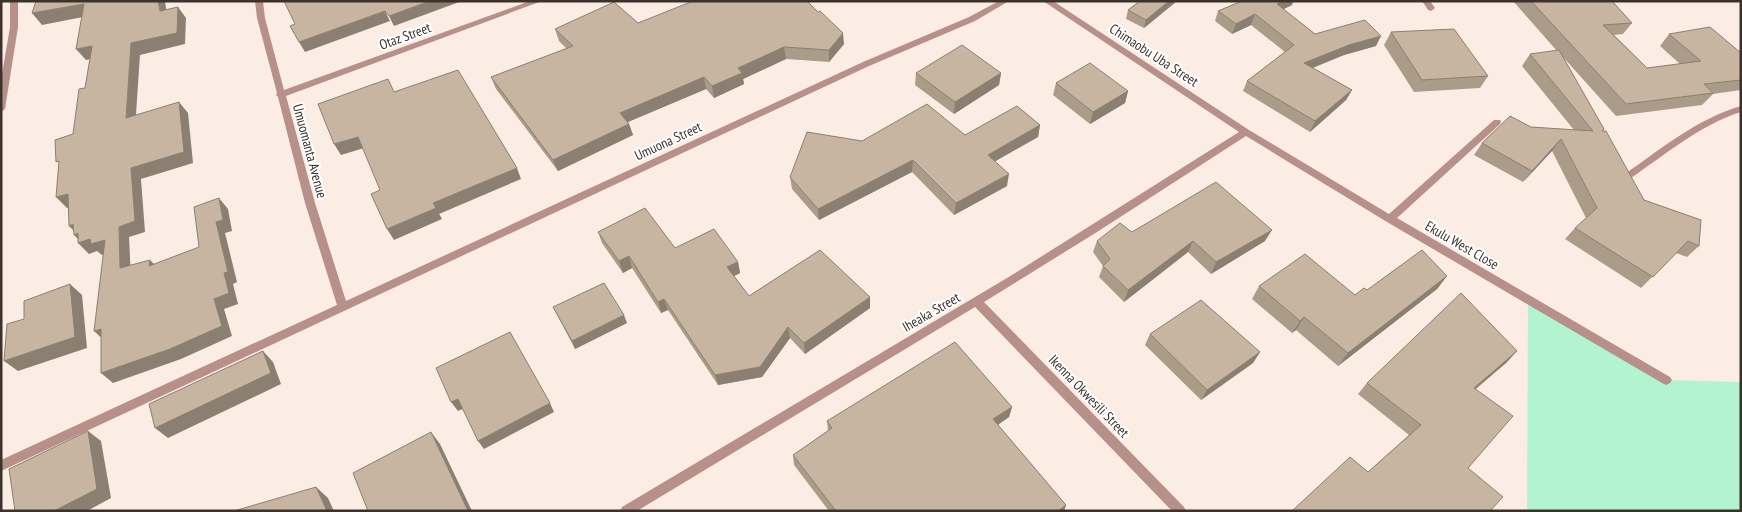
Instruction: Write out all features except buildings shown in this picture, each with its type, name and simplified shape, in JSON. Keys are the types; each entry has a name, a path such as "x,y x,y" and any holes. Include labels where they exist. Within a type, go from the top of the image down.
{"street":[{"path":"1,107 14,27 14,1"},
{"name":"Umuomanta Avenue","path":"258,1 280,95 310,203 342,306"},
{"name":"Otaz Street","path":"280,95 538,1"},
{"name":"Umuona Street","path":"1,466 866,64 972,19 1005,1"},
{"name":"Chimaobu Uba Street","path":"1047,1 1246,132"},
{"path":"1628,176 1699,128 1727,112 1741,109"},
{"path":"1390,219 1497,122"},
{"name":"Ekulu West Close","path":"1246,132 1390,219 1666,380"},
{"name":"Iheaka Street","path":"626,511 977,302 1150,195 1246,132"},
{"name":"Ikenna Okwesili Street","path":"977,302 1180,511"}],"green space":[{"path":"1528,300 1666,380 1741,382 1741,511 1527,511"}]}
